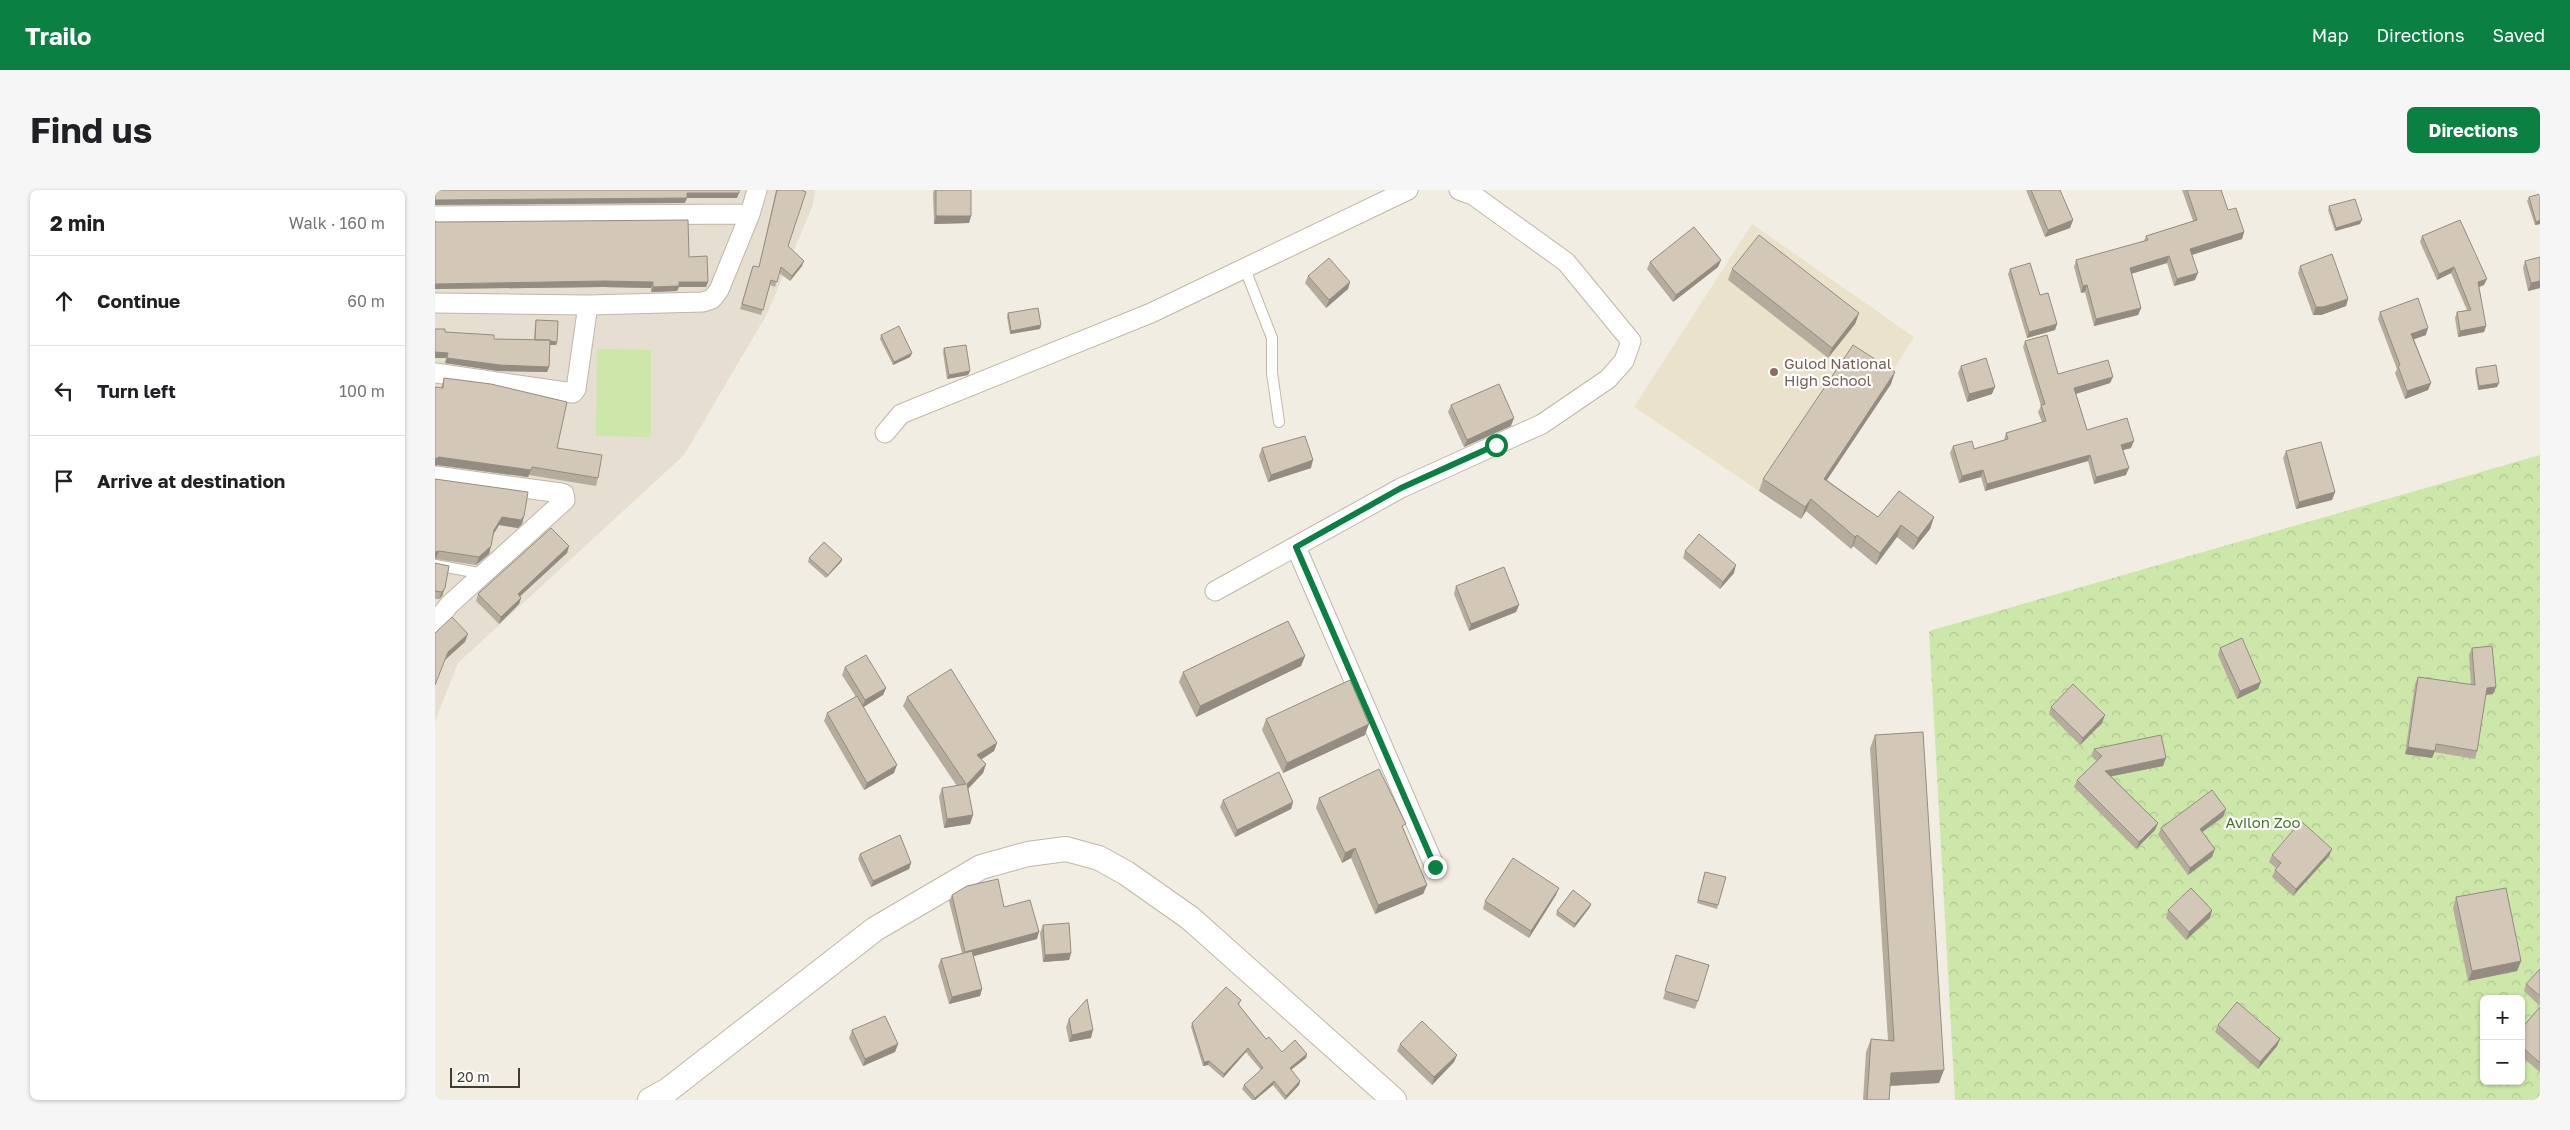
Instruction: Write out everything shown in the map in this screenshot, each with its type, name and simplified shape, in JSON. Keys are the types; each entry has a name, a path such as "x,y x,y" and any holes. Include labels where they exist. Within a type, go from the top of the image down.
{"street":[{"path":"435,303 588,305 703,302 712,299 719,290 750,214 757,190"},
{"path":"885,433 901,414 1151,313 1408,190"},
{"path":"1215,591 1401,488 1542,424 1608,379 1623,362 1631,341 1566,262 1473,195 1459,190"},
{"path":"435,216 750,214"},
{"path":"435,373 573,393 576,389 588,305"},
{"path":"435,476 564,494 564,503 449,605 435,623"},
{"path":"1296,547 1435,867"},
{"path":"650,1100 668,1090 875,929 981,867 1028,854 1066,849 1099,858 1126,873 1190,918 1394,1100"}],"lane":[{"path":"1245,269 1272,338 1272,373 1279,422"},
{"path":"435,566 485,574"}],"shaded area":[{"path":"435,190 815,190 813,205 767,314 684,455 458,663 435,721"},
{"name":"Gulod National High School","path":"1752,224 1914,337 1801,519 1634,407"}],"green space":[{"path":"597,349 651,350 651,437 596,436"},
{"name":"Avilon Zoo","path":"2540,455 2540,1100 1955,1100 1929,631"}],"building":[{"path":"435,190 739,190 739,193 687,193 687,198 435,200"},
{"path":"777,190 803,190 806,192 788,246 804,261 792,276 781,267 777,282 771,280 763,310 742,304 753,266 759,267"},
{"path":"936,190 971,190 971,216 936,216"},
{"path":"2031,190 2060,190 2073,220 2048,230"},
{"path":"2187,190 2221,190 2228,210 2236,208 2244,232 2190,249 2198,273 2177,279 2169,256 2130,268 2141,308 2096,319 2087,285 2083,286 2076,260 2148,240 2146,236 2197,220"},
{"path":"2540,194 2540,220 2536,222 2529,197"},
{"path":"2355,199 2362,220 2336,228 2329,206"},
{"path":"688,220 689,257 707,256 708,282 679,282 679,286 653,287 653,282 605,281 435,284 435,221"},
{"path":"2460,220 2487,279 2478,282 2486,326 2460,331 2457,312 2471,310 2454,267 2439,274 2422,236"},
{"path":"1694,227 1721,260 1676,295 1650,262"},
{"path":"1759,235 1859,313 1832,348 1732,269"},
{"path":"2332,254 2348,299 2323,307 2316,307 2300,266"},
{"path":"2540,257 2540,281 2531,283 2525,261"},
{"path":"1329,258 1350,282 1329,300 1308,276"},
{"path":"2030,263 2040,295 2048,293 2057,324 2029,332 2010,269"},
{"path":"2418,298 2428,328 2411,334 2431,383 2407,391 2398,366 2400,365 2380,312"},
{"path":"1038,308 1041,325 1011,331 1008,313"},
{"path":"536,320 558,321 557,342 535,340"},
{"path":"899,326 912,353 894,362 881,335"},
{"path":"435,329 445,329 445,332 494,335 494,339 550,340 549,367 500,365 447,358 448,353 435,352"},
{"path":"2047,335 2058,374 2108,360 2113,377 2074,388 2087,430 2127,418 2134,441 2121,445 2129,468 2096,477 2090,455 1987,484 1983,470 1962,476 1953,446 1972,441 1974,449 2008,439 2006,433 2046,421 2041,405 2045,404 2025,341"},
{"path":"966,345 970,371 949,375 944,348"},
{"path":"1853,345 1895,372 1824,479 1878,517 1899,491 1934,517 1918,538 1901,525 1880,553 1857,535 1855,537 1811,499 1805,507 1763,479"},
{"path":"1986,358 1995,387 1969,394 1961,366"},
{"path":"2496,365 2499,383 2479,386 2476,368"},
{"path":"444,378 491,384 567,402 557,448 602,455 598,478 532,467 531,470 439,457 435,459 435,387 443,388"},
{"path":"1499,384 1514,418 1467,440 1451,405"},
{"path":"1305,436 1313,460 1271,475 1262,448"},
{"path":"2321,442 2335,492 2299,502 2286,451"},
{"path":"435,479 528,492 524,516 521,520 502,517 494,530 491,546 479,557 435,552"},
{"path":"551,528 569,546 518,594 521,598 501,617 478,594"},
{"path":"1699,534 1736,565 1723,582 1685,551"},
{"path":"824,542 842,559 828,575 809,558"},
{"path":"435,563 449,566 445,588 442,592 435,591"},
{"path":"1504,567 1519,605 1471,624 1456,586"},
{"path":"452,617 468,634 448,652 435,685 435,633"},
{"path":"1288,621 1305,656 1200,706 1183,672"},
{"path":"2242,638 2261,682 2240,691 2220,648"},
{"path":"2492,646 2496,687 2487,688 2477,751 2436,744 2435,751 2408,747 2418,677 2475,685 2472,648"},
{"path":"866,655 886,688 865,700 845,667"},
{"path":"951,669 997,743 977,755 986,764 967,784 973,815 947,819 942,788 966,784 907,697"},
{"path":"1350,680 1369,724 1287,763 1266,719"},
{"path":"2073,684 2105,715 2083,738 2051,707"},
{"path":"857,696 897,765 867,783 827,713"},
{"path":"1923,732 1944,1070 1891,1073 1889,1100 1867,1100 1871,1039 1894,1041 1875,735"},
{"path":"2161,735 2166,758 2105,771 2158,823 2139,842 2077,780 2102,756 2094,749"},
{"path":"1379,769 1406,824 1402,826 1427,885 1378,905 1355,848 1345,853 1319,798"},
{"path":"1279,772 1293,802 1237,830 1223,800"},
{"path":"2212,790 2226,809 2200,829 2215,849 2190,868 2161,828"},
{"path":"2301,821 2332,849 2296,889 2275,870 2281,863 2272,855"},
{"path":"900,835 911,863 873,881 860,854"},
{"path":"1513,858 1559,888 1531,931 1485,901"},
{"path":"1705,872 1726,877 1718,905 1698,900"},
{"path":"998,879 1004,907 1030,900 1039,932 965,952 952,895 967,886"},
{"path":"2191,888 2212,910 2189,932 2168,910"},
{"path":"2506,888 2521,961 2472,971 2456,897"},
{"path":"1573,890 1591,904 1575,924 1557,911"},
{"path":"1069,923 1071,953 1045,955 1043,925"},
{"path":"972,951 982,989 952,997 941,959"},
{"path":"1676,955 1709,965 1698,1001 1665,991"},
{"path":"2540,969 2540,996 2526,984"},
{"path":"1226,987 1241,1000 1238,1004 1266,1039 1269,1037 1282,1052 1295,1040 1307,1054 1290,1068 1300,1081 1286,1096 1274,1081 1255,1098 1244,1085 1263,1068 1248,1048 1224,1074 1209,1061 1204,1062 1192,1023"},
{"path":"1087,999 1093,1030 1072,1035 1069,1019"},
{"path":"2237,1002 2280,1039 2260,1062 2218,1025"},
{"path":"2540,1007 2540,1063 2525,1050 2525,1024"},
{"path":"885,1016 898,1044 865,1059 852,1030"},
{"path":"1422,1021 1457,1055 1434,1077 1400,1044"}],"place":[{"name":"Gulod National High School","path":"1774,372"}],"route":[{"path":"1435,867 1296,547 1401,488 1496,445"}]}
